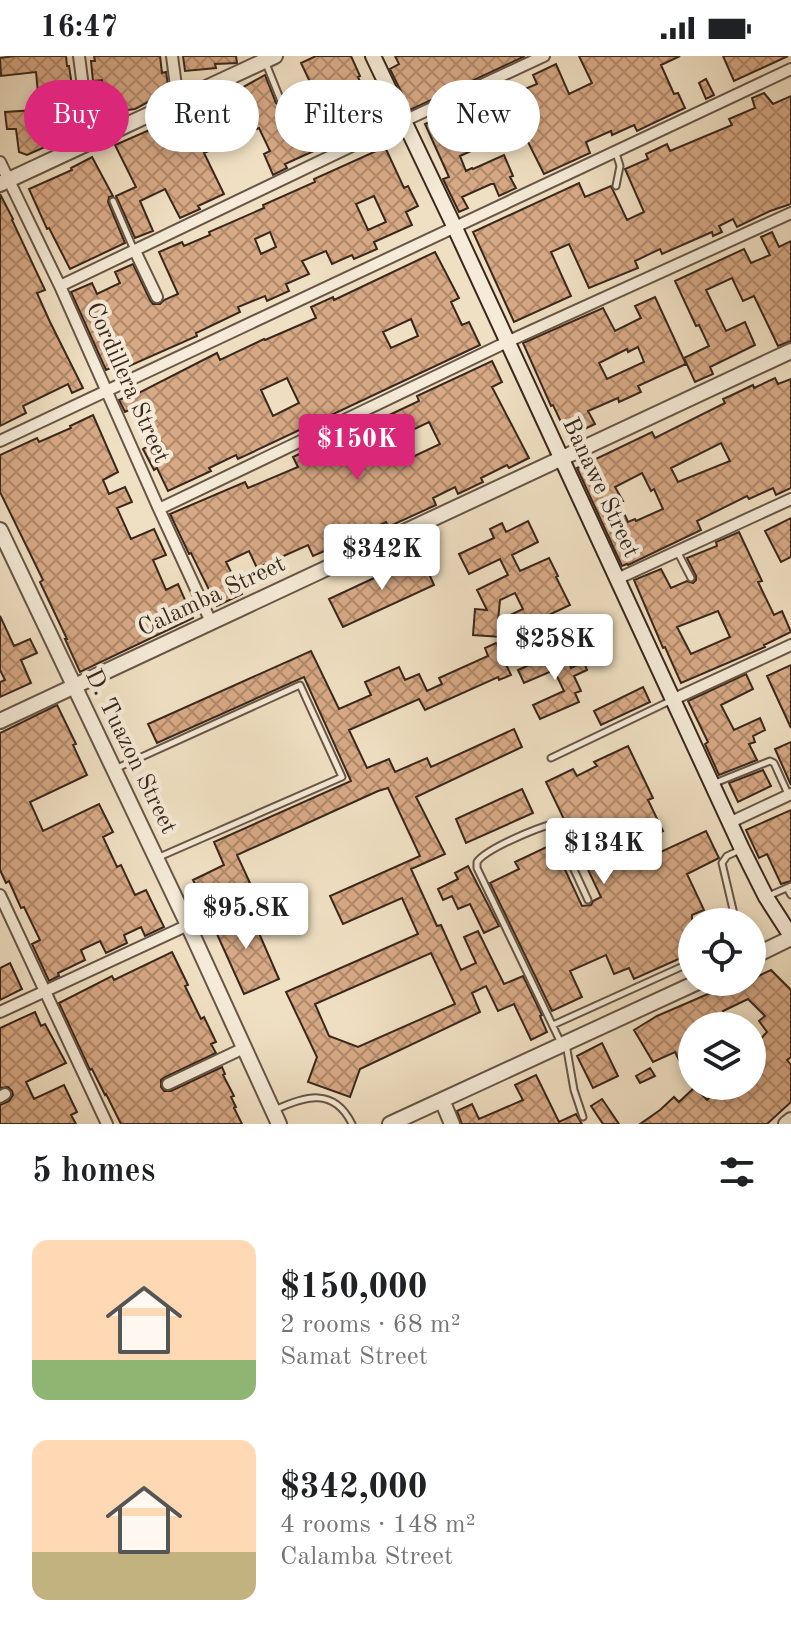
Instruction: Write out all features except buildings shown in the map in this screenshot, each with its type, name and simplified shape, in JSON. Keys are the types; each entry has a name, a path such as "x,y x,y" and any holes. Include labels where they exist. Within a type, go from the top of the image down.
{"street":[{"path":"79,56 82,80"},
{"path":"172,56 175,80"},
{"name":"Banawe Street","path":"373,56 384,80"},
{"path":"411,118 544,56"},
{"path":"221,80 267,58"},
{"path":"0,441 791,69"},
{"name":"Banawe Street","path":"411,136 742,849 791,937"},
{"path":"4,182 67,152"},
{"path":"60,286 340,152"},
{"name":"Cordillera Street","path":"0,162 4,182 60,286 211,622"},
{"path":"159,509 507,342 791,213"},
{"path":"135,251 157,297"},
{"name":"Calamba Street","path":"0,721 791,351"},
{"path":"617,579 791,499"},
{"name":"D. Tuazon Street","path":"0,530 276,1118"},
{"path":"674,699 791,645"},
{"path":"731,822 790,794"},
{"path":"0,895 107,1124"},
{"path":"0,1012 188,925"},
{"path":"766,950 791,937"},
{"path":"390,1124 678,991"},
{"path":"168,1084 244,1048"},
{"path":"442,1100 452,1124"},
{"path":"786,1124 791,1120"}],"lane":[{"path":"267,58 275,83"},
{"path":"615,152 620,166 616,186"},
{"path":"113,201 135,251"},
{"path":"677,551 691,578"},
{"path":"114,770 300,685 342,777 156,859"},
{"path":"551,758 674,699"},
{"path":"713,784 770,761 790,794"},
{"path":"583,1117 564,1044 477,868 477,862 491,850 552,823 588,900"},
{"path":"733,908 722,863 727,856 742,849"},
{"path":"766,897 789,887 791,895"},
{"path":"553,1025 678,968"},
{"path":"276,1118 300,1099 322,1098 341,1108 352,1124"}]}
